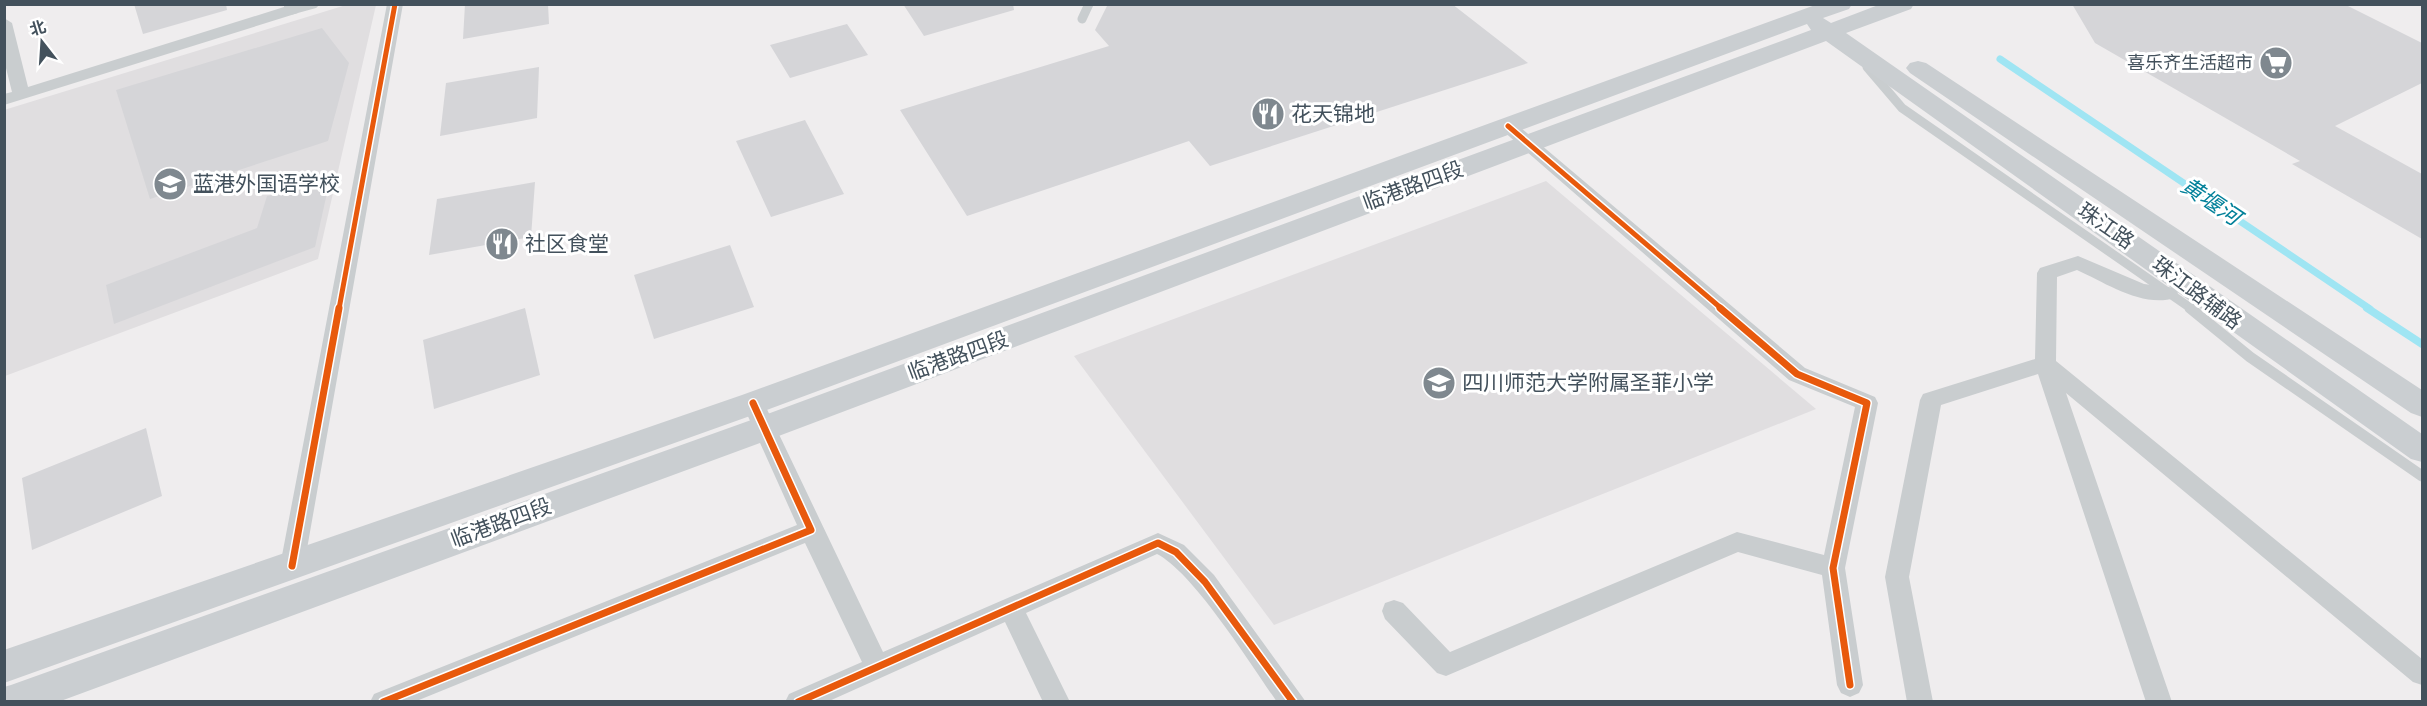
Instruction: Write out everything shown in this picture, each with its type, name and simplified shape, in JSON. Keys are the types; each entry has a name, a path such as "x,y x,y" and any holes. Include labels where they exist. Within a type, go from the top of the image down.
{"main road":[{"name":"临港路四段","path":"11,702 759,415 1518,135 1827,17 1902,4"},
{"name":"珠江路","path":"1827,17 2422,405"},
{"name":"珠江路","path":"1827,17 2422,450"},
{"name":"临港路四段","path":"4,667 292,566 759,415"}],"street":[{"path":"292,566 395,4"},
{"path":"4,100 292,7"},
{"path":"4,23 21,94"},
{"path":"1518,135 1797,374 1867,403 1833,568 1850,685"},
{"path":"2159,702 2045,364 2047,273 2078,263 2141,291 2168,293"},
{"path":"2045,364 2422,674"},
{"path":"1920,702 1897,577 1931,400 2045,364"},
{"path":"759,415 877,667"},
{"path":"383,702 811,530"},
{"path":"1394,611 1446,665 1737,542 1833,568"},
{"path":"798,702 1158,543 1176,552 1205,582 1293,702"},
{"path":"1011,608 1057,702"}],"lane":[{"path":"292,7 314,4"},
{"path":"1082,19 1089,4"},
{"name":"珠江路辅路","path":"1827,17 1902,108 2188,306 2250,357 2422,476"}],"shaded area":[{"name":"蓝港外国语学校","path":"346,5 376,5 318,259 5,376 4,110"},
{"name":"四川师范大学附属圣菲小学","path":"1546,181 1816,409 1274,625 1074,356"}],"building":[{"path":"134,4 226,4 227,10 143,34"},
{"path":"465,4 548,4 549,24 463,39"},
{"path":"903,4 1013,4 1014,10 924,36"},
{"name":"花天锦地","path":"1108,4 1452,4 1528,63 1210,166 1189,141 967,216 900,110 1109,46 1095,30"},
{"name":"喜乐齐生活超市","path":"2072,4 2344,4 2422,43 2422,83 2335,126 2422,174 2422,239 2292,164 2300,161 2095,43"},
{"path":"847,24 868,55 790,78 770,45"},
{"path":"322,28 349,63 328,141 150,199 116,90"},
{"path":"539,67 537,118 440,136 446,83"},
{"path":"805,120 844,194 771,217 736,141"},
{"path":"535,182 531,237 429,255 437,199"},
{"path":"329,184 315,247 114,324 106,285 257,228 267,196"},
{"path":"730,245 754,307 654,339 634,275"},
{"path":"525,308 540,375 434,409 423,340"},
{"path":"146,428 162,496 32,550 22,478"}],"waterway":[{"name":"黄堰河","path":"2000,59 2370,309"},
{"name":"黄堰河","path":"2367,308 2422,344"}],"cycle path":[{"path":"292,566 395,4"},
{"path":"1508,126 1797,374 1867,403 1833,568 1850,685"},
{"path":"383,702 811,530 753,403"},
{"path":"798,702 1158,543 1176,552 1205,582 1293,702"}],"place":[{"name":"喜乐齐生活超市","path":"2276,63"},
{"name":"花天锦地","path":"1268,114"},
{"name":"蓝港外国语学校","path":"170,184"},
{"name":"社区食堂","path":"502,244"},
{"name":"四川师范大学附属圣菲小学","path":"1439,383"}]}
